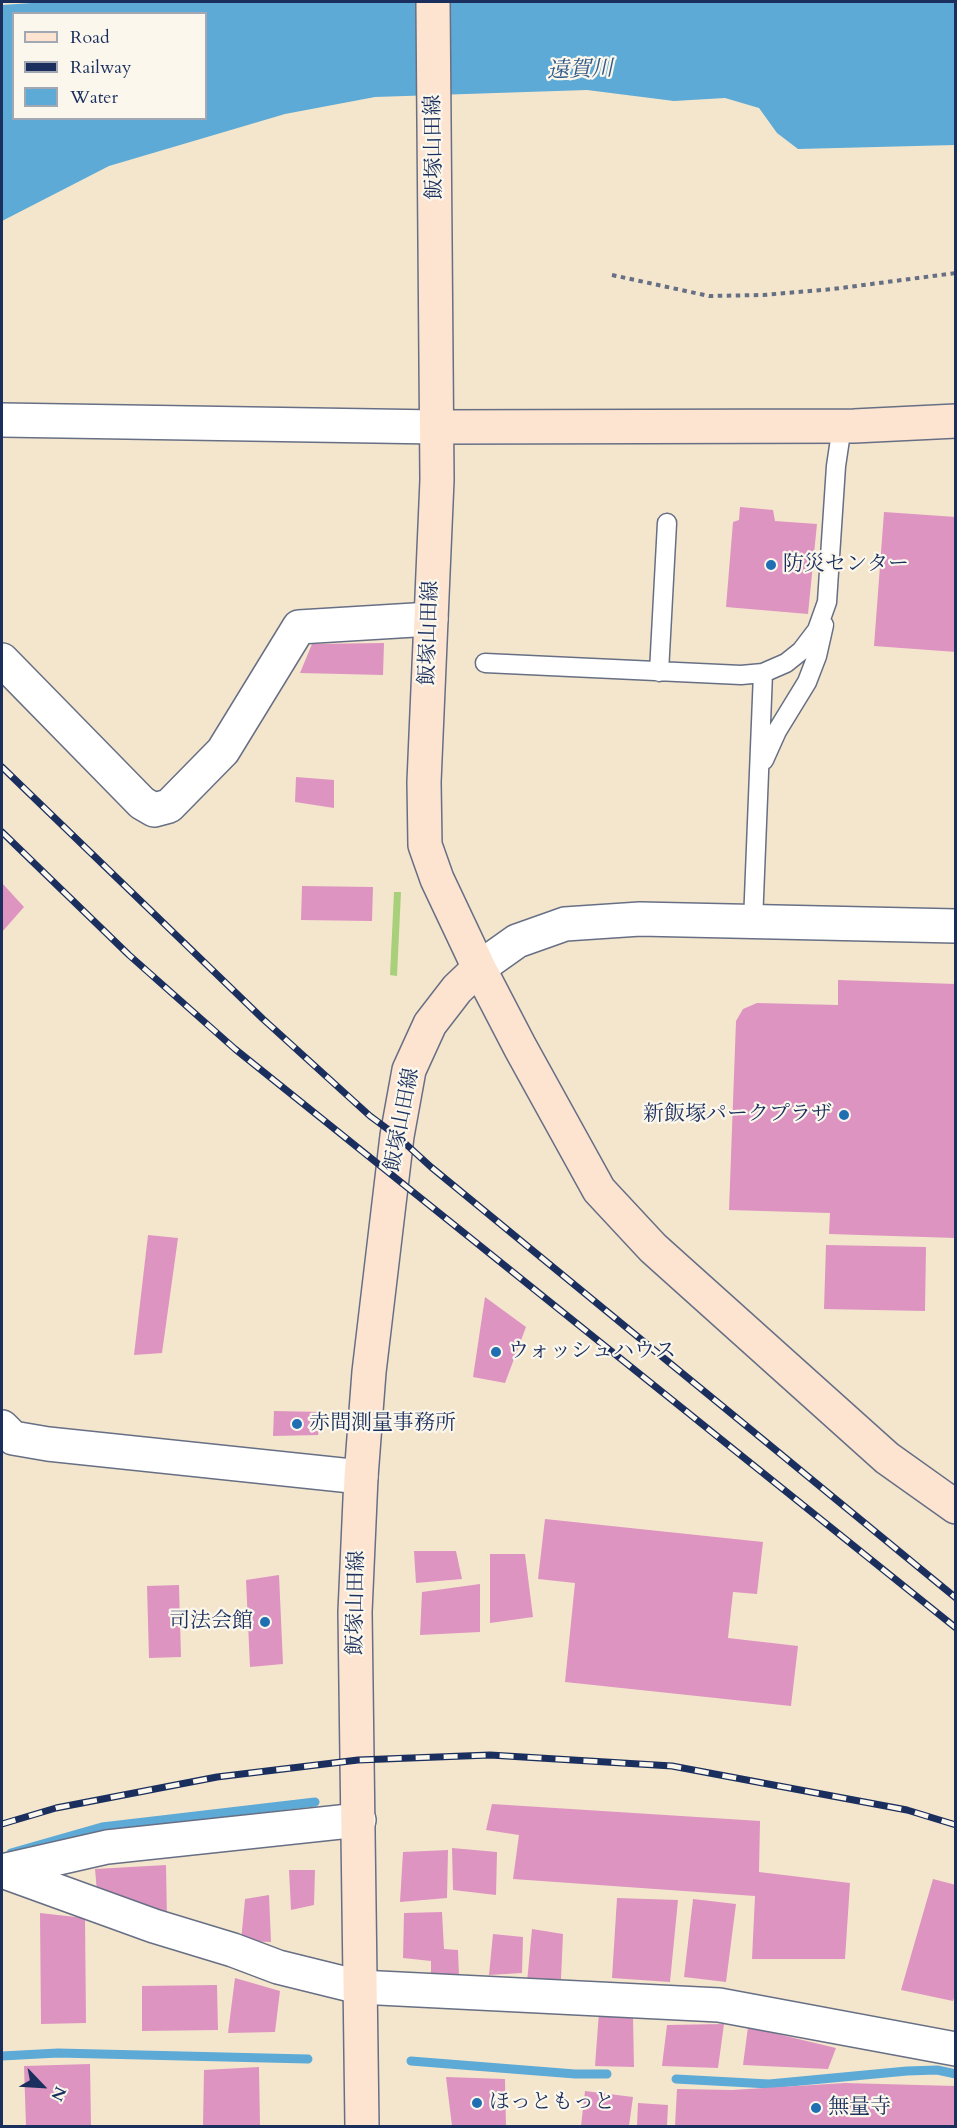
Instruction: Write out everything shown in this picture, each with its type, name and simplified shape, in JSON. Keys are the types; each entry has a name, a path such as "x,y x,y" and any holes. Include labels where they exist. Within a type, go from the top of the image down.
{"main road":[{"name":"飯塚山田線","path":"362,2127 355,1612 361,1477 369,1372 392,1174 409,1070 430,1024 457,988 479,968 437,879 425,845 424,782 437,480 433,2"},
{"path":"437,413 842,426 956,421"},
{"path":"479,968 599,1190 653,1248 887,1458 956,1507"}],"street":[{"path":"2,420 437,413"},
{"path":"2,660 142,803 154,810 169,806 223,751 299,627 431,619"},
{"path":"479,968 518,941 565,924 640,919 956,927"},
{"path":"2,1427 13,1438 48,1444 361,1477"},
{"path":"2,1871 107,1847 359,1820"},
{"path":"2,1871 154,1926 233,1950 278,1967 359,1987 719,2005 956,2049"}],"lane":[{"path":"759,770 777,731 807,682 824,631 836,466 842,426"},
{"path":"659,672 667,523"},
{"path":"485,663 741,675 763,673 786,663 801,651 817,630 827,602"},
{"path":"753,921 763,673"}],"path":[{"path":"612,275 709,296 833,290 956,273"}],"green space":[{"path":"394,892 401,892 397,976 390,975"}],"water":[{"name":"遠賀川","path":"47,2 955,2 955,145 798,149 777,133 759,108 725,98 674,101 587,90 375,97 285,114 109,166 2,221 2,5"}],"building":[{"name":"防災センター","path":"740,507 773,510 775,521 817,524 808,614 726,607 733,522 739,520"},
{"path":"884,512 956,517 956,652 874,646"},
{"path":"384,643 383,675 300,673 312,644"},
{"path":"296,777 334,780 334,808 295,802"},
{"path":"2,883 24,907 2,932"},
{"path":"302,886 373,887 372,921 301,920"},
{"name":"新飯塚パークプラザ","path":"838,980 956,984 956,1238 829,1234 830,1213 729,1210 736,1021 743,1009 757,1003 838,1005"},
{"path":"148,1235 178,1238 162,1353 134,1355"},
{"path":"826,1245 926,1247 925,1311 824,1309"},
{"name":"ウォッシュハウス","path":"485,1297 526,1327 505,1383 473,1377"},
{"name":"赤間測量事務所","path":"274,1411 323,1412 318,1435 273,1436"},
{"path":"545,1519 763,1542 757,1594 733,1592 728,1638 798,1646 791,1706 565,1682 575,1583 538,1579"},
{"path":"414,1551 456,1551 462,1579 416,1583"},
{"path":"490,1554 525,1554 533,1617 490,1623"},
{"name":"司法会館","path":"279,1575 283,1664 250,1667 246,1580"},
{"path":"480,1584 480,1632 420,1635 422,1592"},
{"path":"179,1585 181,1657 149,1658 147,1586"},
{"path":"492,1804 760,1821 759,1872 850,1883 845,1959 752,1959 755,1896 513,1879 519,1835 486,1830"},
{"path":"452,1848 497,1852 496,1895 453,1890"},
{"path":"448,1850 447,1898 400,1902 403,1852"},
{"path":"166,1865 167,1920 97,1892 95,1869"},
{"path":"289,1870 315,1870 314,1905 291,1910"},
{"path":"933,1879 956,1885 956,1992 953,2001 901,1990"},
{"path":"269,1895 271,1942 241,1941 245,1899"},
{"path":"617,1898 678,1900 670,1982 612,1978"},
{"path":"693,1899 736,1904 726,1982 684,1977"},
{"path":"442,1912 444,1949 458,1950 459,1976 431,1979 431,1961 403,1958 404,1913"},
{"path":"40,1913 85,1918 86,2023 41,2024"},
{"path":"532,1929 563,1934 561,1979 527,1982"},
{"path":"493,1934 523,1937 522,1973 489,1975"},
{"path":"235,1978 280,1991 275,2032 228,2033"},
{"path":"217,1985 218,2030 142,2031 142,1986"},
{"path":"599,2012 633,2017 634,2067 595,2066"},
{"path":"724,2024 718,2068 662,2066 667,2025"},
{"path":"748,2027 836,2048 828,2069 743,2065"},
{"path":"90,2064 91,2126 26,2126 24,2066"},
{"path":"259,2067 260,2126 203,2126 204,2070"},
{"name":"ほっともっと","path":"446,2077 505,2079 506,2126 452,2126"},
{"name":"無量寺","path":"845,2083 956,2086 956,2126 675,2126 677,2089 732,2090"},
{"path":"585,2091 633,2097 629,2126 581,2126"},
{"path":"638,2103 668,2105 667,2126 637,2126"}],"waterway":[{"path":"11,1853 102,1827 315,1802"},
{"path":"2,2056 58,2053 308,2059"},
{"path":"411,2061 575,2074 607,2074"},
{"path":"676,2079 769,2084 907,2071 937,2070 956,2074"}],"railway":[{"path":"2,767 263,1019 370,1116 956,1598"},
{"path":"2,832 129,955 235,1049 956,1628"},
{"path":"2,1824 56,1808 217,1777 358,1760 490,1755 672,1766 907,1810 956,1825"}],"place":[{"name":"防災センター","path":"771,565"},
{"name":"新飯塚パークプラザ","path":"844,1115"},
{"name":"ウォッシュハウス","path":"496,1352"},
{"name":"赤間測量事務所","path":"297,1424"},
{"name":"司法会館","path":"265,1622"},
{"name":"ほっともっと","path":"477,2103"},
{"name":"無量寺","path":"816,2108"}]}
